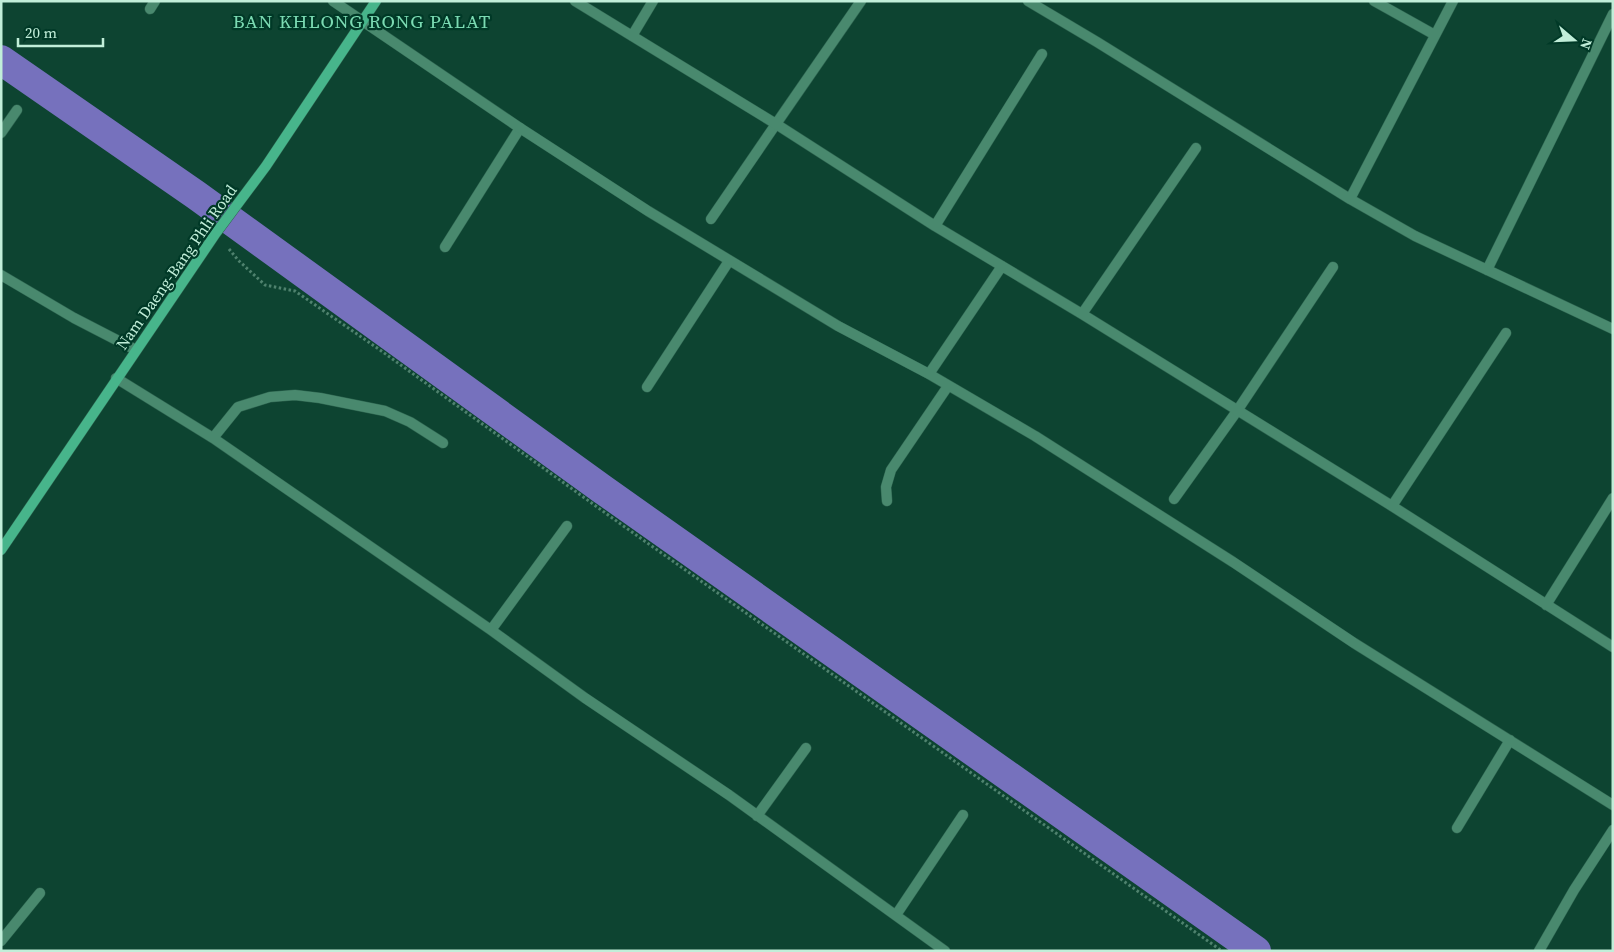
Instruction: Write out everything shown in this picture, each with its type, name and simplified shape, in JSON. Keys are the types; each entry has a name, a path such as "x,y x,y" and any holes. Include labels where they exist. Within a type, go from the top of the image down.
{"main road":[{"name":"Nam Daeng-Bang Phli Road","path":"1,550 216,233 266,166 376,1"}],"street":[{"path":"333,1 520,128 730,261 838,326 929,374 1035,436 1233,562 1354,643 1613,805"},
{"path":"575,1 776,124 935,226 1082,314 1237,412 1392,506 1613,647"},
{"path":"632,36 653,1"},
{"path":"711,219 861,1"},
{"path":"1028,1 1350,199 1415,236 1613,329"},
{"path":"1374,1 1435,35"},
{"path":"1350,199 1453,1"},
{"path":"1487,270 1613,14"},
{"path":"935,226 1042,54"},
{"path":"1,133 17,110"},
{"path":"445,247 520,128"},
{"path":"1082,314 1196,148"},
{"path":"647,387 730,261"},
{"path":"929,374 1002,266"},
{"path":"1174,499 1237,412 1333,267"},
{"path":"1,275 74,318 136,350"},
{"path":"1392,506 1506,333"},
{"path":"116,378 213,438 491,630 585,698 757,816 945,951"},
{"path":"887,501 886,486 892,470 948,386"},
{"path":"213,438 238,407 270,397 295,395 385,411 410,422 443,443"},
{"path":"1546,605 1613,498"},
{"path":"491,630 567,526"},
{"path":"1457,828 1510,740"},
{"path":"757,816 806,748"},
{"path":"896,915 964,816"},
{"path":"1539,951 1574,890 1613,830"},
{"path":"1,941 40,893"}],"path":[{"path":"216,233 238,260 265,285 295,291 380,350 1222,951"}],"waterway":[{"path":"1,60 196,195 602,489 1256,951"}],"district":[{"name":"BAN KHLONG RONG PALAT","path":"362,21"}]}
